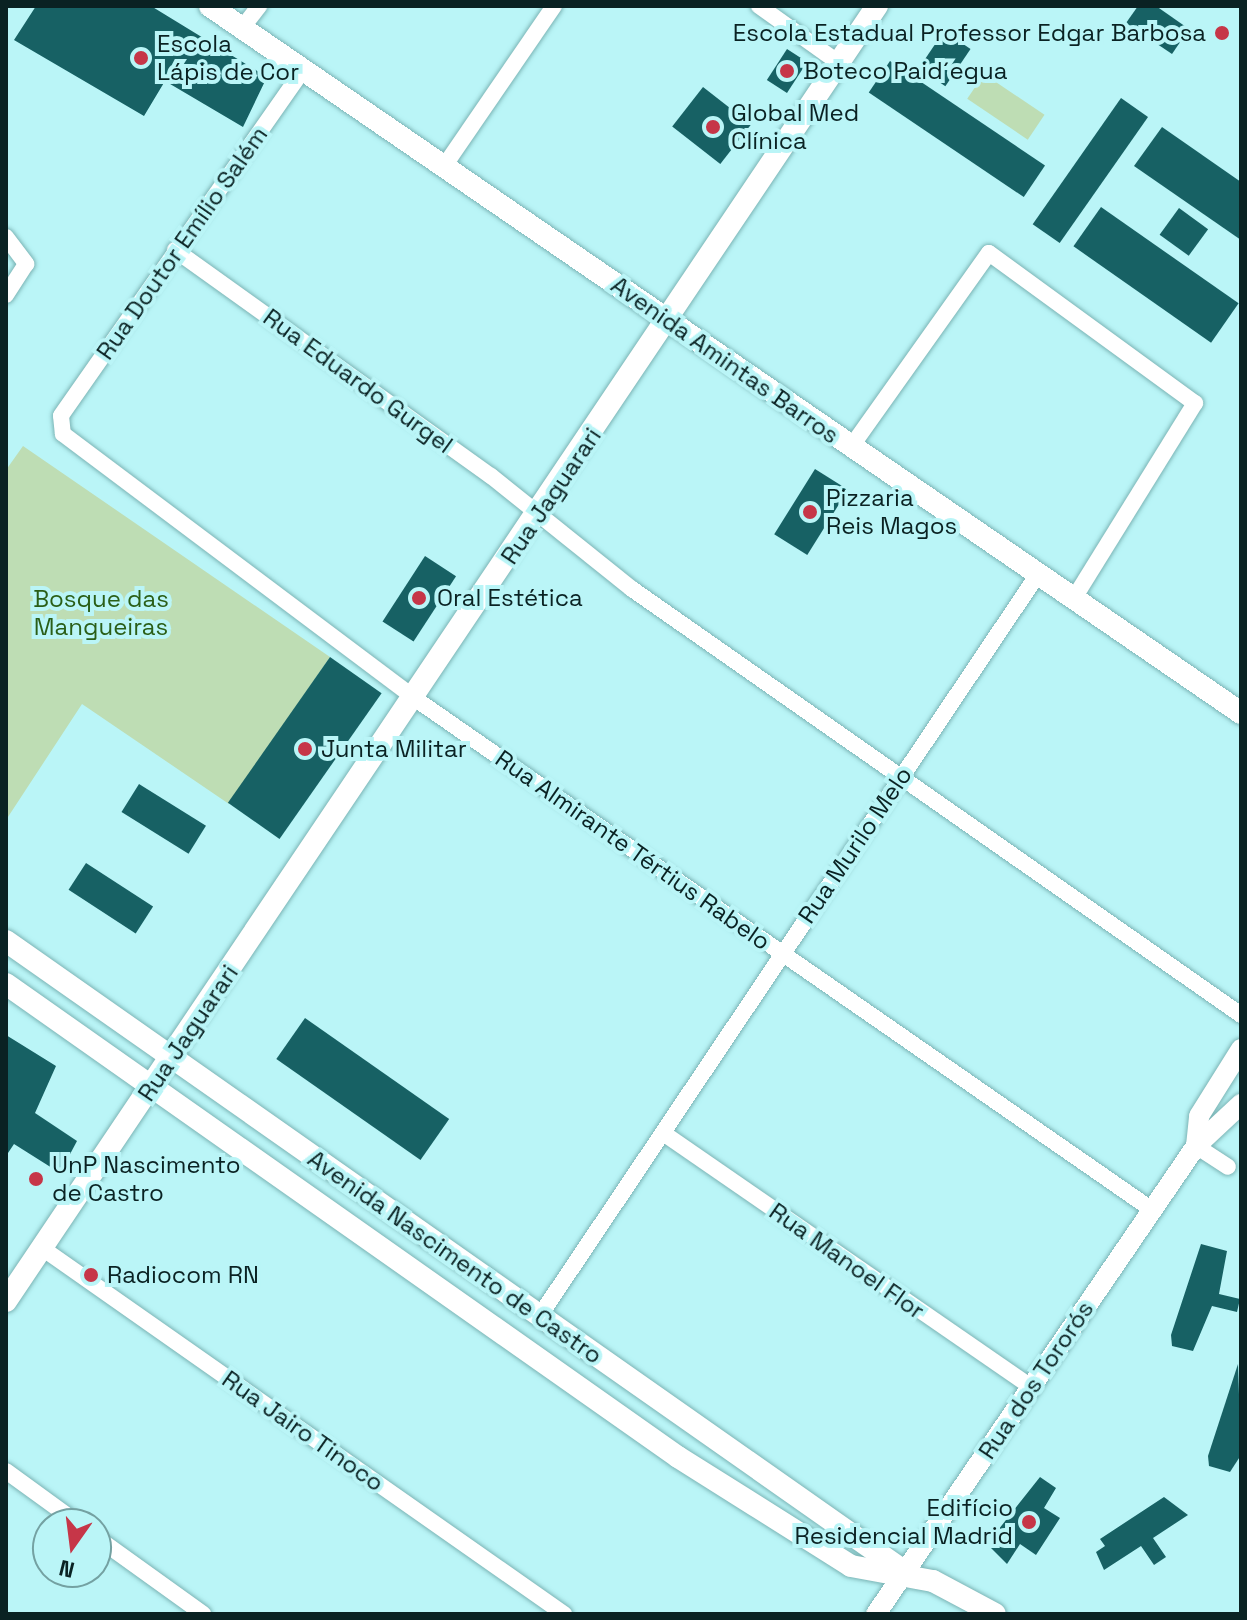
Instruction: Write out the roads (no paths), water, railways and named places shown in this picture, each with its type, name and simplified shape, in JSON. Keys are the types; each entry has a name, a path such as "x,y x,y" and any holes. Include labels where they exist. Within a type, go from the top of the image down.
{"main road":[{"name":"Avenida Amintas Barros","path":"210,6 1240,710"},
{"name":"Rua Jaguarari","path":"6,1301 669,320 877,6"},
{"name":"Avenida Nascimento de Castro","path":"6,941 674,1413 905,1572 995,1614"},
{"name":"Avenida Nascimento de Castro","path":"6,984 678,1457 851,1566 905,1572"},
{"path":"374,1244 442,1247"},
{"path":"674,1413 678,1457"}],"street":[{"path":"242,28 259,6"},
{"path":"443,168 554,6"},
{"path":"759,6 839,63"},
{"name":"Rua Doutor Emílio Salém","path":"61,416 303,70"},
{"path":"6,237 26,264 6,295"},
{"name":"Rua Eduardo Gurgel","path":"175,250 491,476 536,517 1241,1015"},
{"path":"851,447 989,253 1195,403 1074,598"},
{"name":"Rua Almirante Tértius Rabelo","path":"61,416 63,434 81,452 414,698 1151,1209"},
{"name":"Rua Murilo Melo","path":"539,1317 1038,574"},
{"name":"Rua dos Tororós","path":"1196,1146 1199,1116 1241,1049"},
{"name":"Rua dos Tororós","path":"876,1614 1196,1146 1241,1104"},
{"name":"Rua Manoel Flor","path":"663,1133 1032,1388"},
{"path":"1196,1146 1228,1167"},
{"name":"Rua Jairo Tinoco","path":"42,1248 564,1614"},
{"path":"6,1471 57,1508"},
{"path":"112,1549 203,1614"}],"place":[{"name":"Escola Estadual Professor Edgar Barbosa","path":"1222,33"},
{"name":"Escola Lápis de Cor","path":"141,58"},
{"name":"Boteco Paid´egua","path":"787,71"},
{"name":"Global Med Clínica","path":"713,127"},
{"name":"Pizzaria Reis Magos","path":"810,512"},
{"name":"Oral Estética","path":"419,598"},
{"name":"Junta Militar","path":"305,749"},
{"name":"UnP Nascimento de Castro","path":"36,1179"},
{"name":"Radiocom RN","path":"91,1275"},
{"name":"Edifício Residencial Madrid","path":"1029,1522"}],"park label":[{"name":"Bosque das Mangueiras","path":"101,613"}]}
